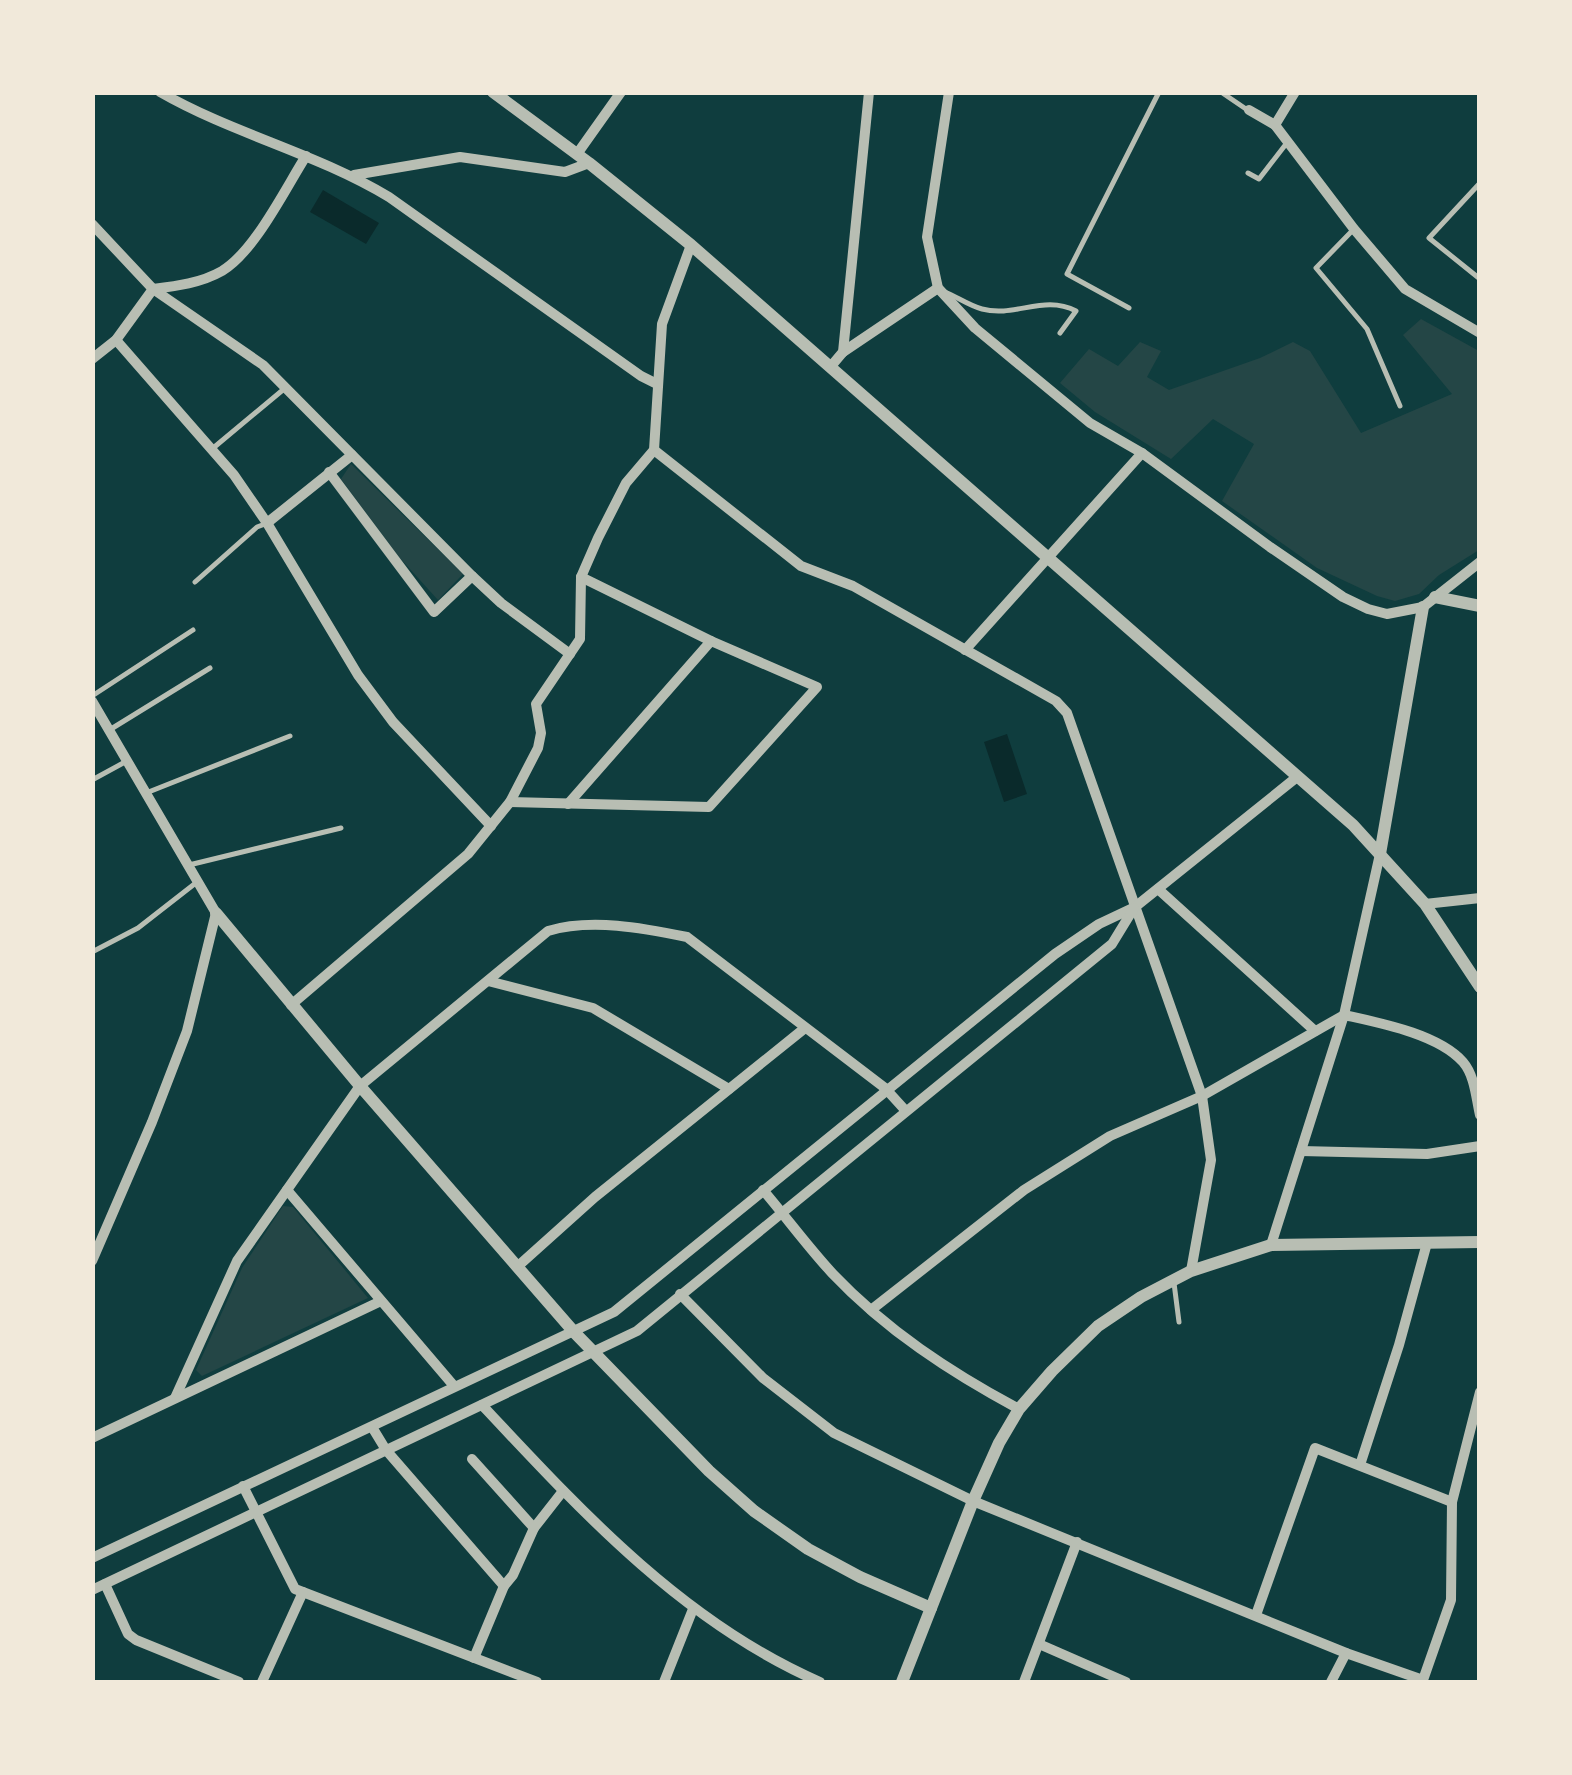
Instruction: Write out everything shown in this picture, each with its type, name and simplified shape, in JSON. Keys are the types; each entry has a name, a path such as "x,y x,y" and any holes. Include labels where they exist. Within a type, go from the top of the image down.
{"street":[{"path":"160,92 222,124 353,176 389,197 657,384"},
{"path":"493,92 691,245 832,365 1353,825 1425,904 1480,986"},
{"path":"577,154 622,92"},
{"path":"842,352 868,92"},
{"path":"949,92 927,226 938,288 976,328 1080,416 1142,453 1270,548 1344,597 1387,614 1423,607 1480,562"},
{"path":"1275,124 1295,92"},
{"path":"1249,110 1275,124 1405,288 1480,333"},
{"path":"92,359 116,340 153,289 206,279 226,269 251,241 306,156"},
{"path":"353,176 460,157 565,172 589,163"},
{"path":"96,227 153,289 238,346 286,387 472,576 501,603 570,654"},
{"path":"291,1004 468,854 510,802 538,748 541,733 536,704 580,639 581,576 626,483 654,450 662,324 691,245"},
{"path":"832,365 842,352 938,288"},
{"path":"116,340 212,449 268,523 358,675 393,722 490,826"},
{"path":"654,450 801,566 853,586 1056,701 1067,712 1202,1096 1211,1160 1192,1270"},
{"path":"965,650 1142,453"},
{"path":"268,523 352,455"},
{"path":"330,472 434,612 472,576"},
{"path":"510,802 710,807 817,687 711,642 581,576"},
{"path":"1436,597 1480,606"},
{"path":"1271,1245 1344,1015 1380,854 1423,607"},
{"path":"568,804 711,642"},
{"path":"92,698 216,913 574,1332 709,1470 754,1510 808,1549 931,1608"},
{"path":"92,1558 614,1312 1054,954 1099,924 1135,907 1297,777"},
{"path":"1158,889 1315,1032"},
{"path":"1425,904 1480,898"},
{"path":"92,1590 637,1330 1112,944 1135,907"},
{"path":"92,1260 187,1031 216,913"},
{"path":"176,1398 237,1261 360,1086 548,931 571,924 656,930 686,937 886,1088 905,1110"},
{"path":"488,981 593,1008 729,1089"},
{"path":"871,1310 1024,1190 1110,1136 1202,1096 1344,1015 1395,1027 1447,1048 1464,1064 1473,1082 1480,1115"},
{"path":"518,1267 595,1197 805,1028"},
{"path":"1300,1152 1427,1154 1480,1146"},
{"path":"287,1190 454,1386"},
{"path":"762,1190 832,1272 871,1310 960,1378 1019,1409"},
{"path":"902,1682 973,1501 1019,1409 1098,1326 1192,1270 1271,1245 1480,1242"},
{"path":"1360,1464 1427,1243"},
{"path":"680,1294 763,1378 834,1432 973,1501 1423,1681 1451,1600 1452,1502 1480,1392"},
{"path":"92,1438 381,1301"},
{"path":"482,1405 563,1491 693,1609 744,1644 820,1682"},
{"path":"372,1427 386,1450 504,1586"},
{"path":"1256,1615 1315,1448 1452,1502"},
{"path":"472,1459 534,1528"},
{"path":"243,1486 295,1588 537,1682"},
{"path":"474,1658 534,1528 563,1491"},
{"path":"1024,1682 1077,1542"},
{"path":"105,1584 128,1634 136,1640 239,1682"},
{"path":"262,1682 303,1592"},
{"path":"664,1682 693,1609"},
{"path":"1039,1644 1126,1682"},
{"path":"1331,1682 1346,1653"},
{"path":"785,1682 790,1670"}],"lane":[{"path":"1129,308 1067,274 1158,92"},
{"path":"1221,92 1249,110"},
{"path":"1248,172 1259,178 1288,142"},
{"path":"1480,183 1429,238 1480,279"},
{"path":"92,243 96,227"},
{"path":"1354,228 1316,268 1368,329 1400,406"},
{"path":"938,288 983,310 1060,302 1076,311 1060,334"},
{"path":"212,449 286,387"},
{"path":"195,582 257,527 268,523"},
{"path":"92,698 192,630"},
{"path":"111,729 210,668"},
{"path":"146,793 290,736"},
{"path":"92,780 128,760"},
{"path":"188,865 341,828"},
{"path":"92,952 138,928 196,882"},
{"path":"1173,1280 1178,1322"}],"shaded area":[{"path":"323,190 379,223 366,244 310,212"},
{"path":"1421,319 1479,351 1479,550 1439,575 1419,594 1395,601 1317,568 1222,501 1254,444 1213,419 1171,459 1095,412 1060,383 1089,349 1118,366 1140,342 1161,351 1147,377 1169,390 1260,358 1293,342 1310,351 1361,433 1452,394 1403,335"},
{"path":"351,464 463,574 438,600 400,558 341,479"},
{"path":"1007,734 1027,794 1004,802 984,742"},
{"path":"283,1206 293,1207 368,1298 202,1376 196,1370 242,1268"}]}
